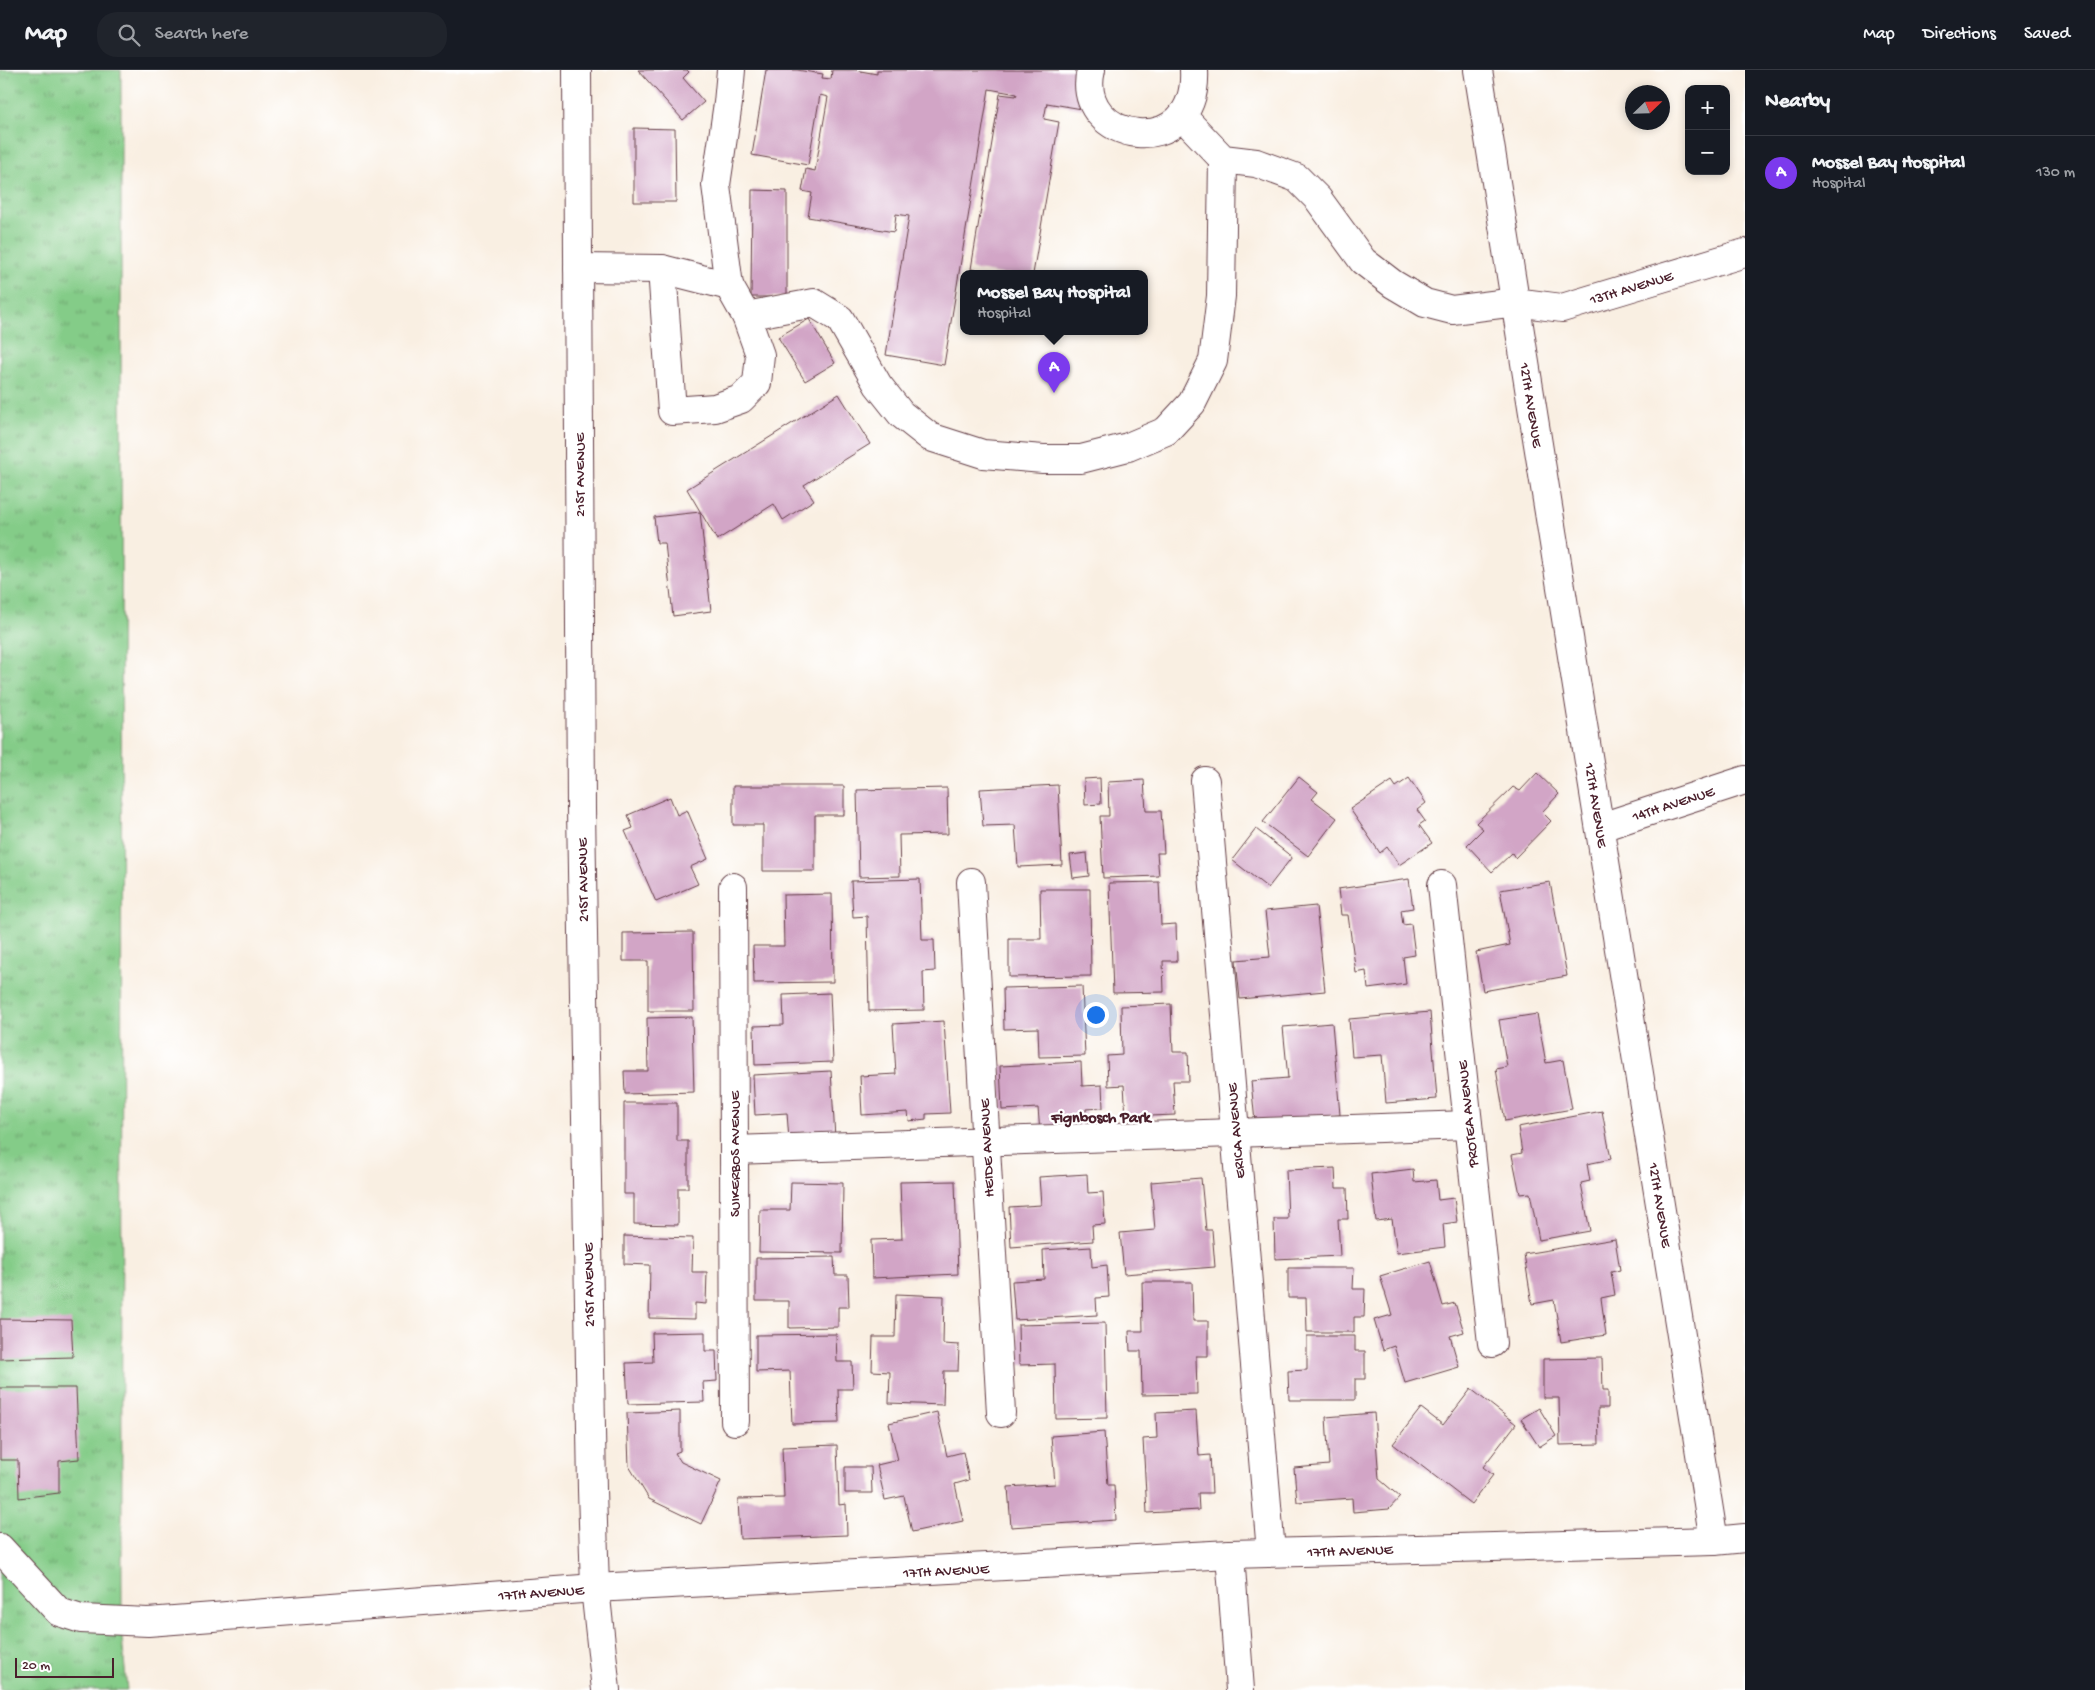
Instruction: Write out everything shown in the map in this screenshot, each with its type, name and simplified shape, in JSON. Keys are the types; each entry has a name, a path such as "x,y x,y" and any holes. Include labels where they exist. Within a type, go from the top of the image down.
{"street":[{"name":"21ST AVENUE","path":"576,70 581,818 595,1588 606,1690"},
{"path":"662,270 672,411 715,408 741,399 757,383 760,355 746,316 729,286 716,185 731,70"},
{"path":"1091,70 1090,93 1096,108 1107,121 1121,130 1137,134 1154,133 1169,127 1182,116 1191,102 1195,86 1194,70"},
{"name":"12TH AVENUE","path":"1478,70 1601,827 1714,1541"},
{"path":"746,316 814,303 840,319 878,386 901,414 930,437 983,454 1043,459 1081,459 1128,447 1166,431 1192,403 1213,362 1221,296 1223,159 1182,116"},
{"name":"13TH AVENUE","path":"1223,159 1256,163 1296,178 1318,199 1363,260 1393,284 1425,302 1452,310 1516,302 1562,308 1745,253"},
{"path":"578,268 662,270 729,286"},
{"name":"14TH AVENUE","path":"1601,827 1745,780"},
{"name":"ERICA AVENUE","path":"1205,781 1271,1552"},
{"name":"HEIDE AVENUE","path":"971,882 1001,1413"},
{"name":"PROTEA AVENUE","path":"1442,885 1492,1343"},
{"name":"SUIKERBOS AVENUE","path":"733,887 735,1421"},
{"path":"734,1150 1468,1125"},
{"name":"17TH AVENUE","path":"0,1548 59,1612 82,1619 148,1622 595,1588 1230,1554 1714,1541 1745,1538"},
{"path":"1230,1554 1240,1690"}],"green space":[{"path":"0,70 121,70 122,1638 127,1690 0,1690"}],"building":[{"path":"638,70 687,70 689,72 683,78 704,102 683,120"},
{"path":"766,70 797,70 823,74 822,78 831,79 832,70 855,70 877,74 877,70 1089,70 1082,109 1047,103 1044,119 1059,122 1034,270 971,269 1000,94 1016,96 1017,94 989,89 944,365 886,355 909,216 896,214 894,232 808,217 812,193 802,191 806,169 815,171 828,97 820,95 808,165 752,155"},
{"path":"634,128 675,129 676,202 634,202"},
{"path":"752,190 787,191 787,297 751,297"},
{"path":"809,319 835,363 805,381 778,337"},
{"path":"839,394 870,444 804,485 814,500 783,520 774,504 717,540 687,489"},
{"path":"700,512 711,611 673,616 665,543 657,543 654,517"},
{"path":"1537,773 1559,794 1542,812 1551,821 1515,858 1512,853 1492,872 1467,845 1483,829 1476,823 1513,787 1520,791"},
{"path":"1299,777 1318,792 1312,799 1337,818 1308,856 1263,822"},
{"path":"1100,778 1101,804 1085,805 1084,779"},
{"path":"1409,778 1426,803 1417,810 1425,821 1419,825 1432,843 1399,865 1387,847 1380,853 1350,809 1392,781 1396,787"},
{"path":"1144,780 1146,811 1161,811 1164,853 1157,853 1159,876 1103,878 1100,816 1109,816 1108,782"},
{"path":"1058,785 1062,865 1018,867 1015,825 983,826 980,789"},
{"path":"733,786 844,786 844,815 815,815 815,871 763,871 763,825 733,825"},
{"path":"947,788 948,834 899,835 900,876 859,877 857,790"},
{"path":"670,797 677,815 687,810 708,859 690,867 698,884 656,902 625,831 633,828 628,815"},
{"path":"1256,829 1292,857 1268,888 1232,860"},
{"path":"1087,853 1089,876 1073,878 1070,855"},
{"path":"920,879 922,940 934,940 935,971 923,972 924,1010 869,1011 867,916 853,917 851,881"},
{"path":"1409,879 1413,908 1401,910 1403,925 1411,924 1415,955 1403,957 1406,984 1368,989 1366,971 1356,973 1348,915 1341,915 1338,889"},
{"path":"1159,882 1161,925 1176,924 1177,961 1163,961 1164,992 1113,993 1109,883"},
{"path":"1550,882 1567,976 1483,991 1476,952 1510,945 1500,890"},
{"path":"1040,889 1090,889 1091,976 1009,977 1009,939 1041,939"},
{"path":"832,894 833,982 754,983 753,946 784,946 783,895"},
{"path":"1316,906 1325,991 1240,999 1236,960 1270,957 1265,911"},
{"path":"693,932 694,1011 648,1011 648,961 623,961 623,933"},
{"path":"1082,986 1085,1056 1039,1057 1038,1028 1004,1029 1003,988"},
{"path":"830,993 833,1062 755,1065 754,1026 784,1025 783,995"},
{"path":"1171,1004 1173,1052 1188,1052 1189,1081 1173,1081 1175,1115 1126,1117 1124,1085 1108,1086 1107,1056 1122,1055 1121,1006"},
{"path":"1430,1012 1437,1099 1386,1103 1382,1055 1352,1057 1349,1019"},
{"path":"1537,1014 1546,1063 1563,1060 1572,1109 1505,1121 1496,1069 1507,1067 1499,1020"},
{"path":"692,1017 694,1092 625,1094 624,1071 648,1071 647,1018"},
{"path":"944,1021 950,1113 926,1114 926,1119 909,1121 908,1112 862,1115 860,1076 896,1074 893,1024"},
{"path":"1332,1023 1340,1115 1255,1122 1251,1081 1288,1078 1283,1027"},
{"path":"1081,1062 1082,1086 1102,1085 1103,1108 1086,1109 1087,1130 1040,1132 1038,1108 1002,1110 1000,1066"},
{"path":"831,1071 835,1138 789,1140 787,1113 755,1115 753,1075"},
{"path":"624,1103 677,1103 677,1141 688,1141 688,1188 678,1188 678,1225 634,1224 634,1194 624,1194"},
{"path":"1602,1111 1611,1159 1587,1164 1590,1181 1581,1183 1590,1231 1539,1240 1530,1193 1520,1194 1512,1155 1522,1153 1518,1127"},
{"path":"1335,1168 1336,1188 1347,1188 1348,1219 1338,1219 1340,1256 1275,1259 1274,1219 1288,1219 1286,1170"},
{"path":"1413,1169 1414,1182 1436,1180 1438,1200 1454,1198 1457,1222 1443,1224 1445,1247 1397,1253 1392,1219 1376,1221 1371,1174"},
{"path":"1087,1174 1088,1193 1103,1192 1105,1224 1092,1225 1093,1241 1011,1247 1009,1207 1041,1205 1039,1177"},
{"path":"1201,1178 1206,1230 1212,1230 1215,1267 1124,1274 1120,1233 1155,1230 1151,1182"},
{"path":"955,1181 958,1274 872,1278 871,1240 902,1239 900,1182"},
{"path":"791,1182 843,1183 842,1253 759,1252 760,1210 790,1210"},
{"path":"624,1236 693,1238 692,1272 707,1272 706,1304 695,1303 695,1319 649,1318 650,1265 624,1264"},
{"path":"1615,1239 1620,1270 1611,1272 1615,1295 1601,1298 1606,1335 1561,1342 1554,1300 1532,1304 1524,1254"},
{"path":"1091,1247 1092,1267 1107,1265 1109,1297 1096,1298 1097,1315 1015,1320 1012,1281 1044,1279 1043,1250"},
{"path":"834,1257 835,1275 848,1275 849,1307 838,1307 838,1327 789,1328 789,1301 756,1301 756,1258"},
{"path":"1430,1261 1443,1306 1455,1303 1464,1332 1450,1336 1459,1367 1405,1383 1394,1346 1383,1350 1374,1320 1392,1315 1380,1276"},
{"path":"1288,1268 1354,1268 1353,1289 1365,1289 1364,1317 1354,1317 1354,1332 1307,1332 1306,1298 1288,1298"},
{"path":"1142,1282 1192,1282 1193,1321 1208,1321 1208,1356 1196,1356 1197,1394 1142,1395 1141,1351 1130,1351 1129,1331 1143,1331"},
{"path":"896,1294 944,1296 943,1344 959,1345 958,1371 944,1371 943,1405 889,1403 890,1372 872,1371 873,1337 895,1337"},
{"path":"0,1319 71,1320 73,1357 0,1359"},
{"path":"1105,1323 1107,1418 1056,1419 1055,1364 1019,1365 1018,1325"},
{"path":"705,1332 705,1351 716,1351 717,1381 703,1382 704,1402 628,1404 626,1363 653,1362 652,1333"},
{"path":"836,1334 837,1362 852,1362 853,1389 838,1389 839,1423 792,1424 790,1371 756,1372 756,1335"},
{"path":"1307,1336 1355,1336 1355,1351 1365,1351 1365,1379 1355,1379 1355,1400 1289,1400 1288,1371 1307,1370"},
{"path":"1602,1358 1603,1390 1608,1390 1608,1408 1598,1408 1599,1444 1560,1445 1559,1398 1543,1398 1543,1359"},
{"path":"0,1388 76,1388 79,1459 59,1461 59,1493 19,1498 18,1460 0,1460"},
{"path":"1471,1389 1516,1424 1483,1467 1493,1475 1471,1504 1393,1444 1421,1408 1443,1425"},
{"path":"1539,1408 1556,1436 1539,1447 1521,1419"},
{"path":"680,1411 680,1451 675,1453 681,1462 721,1481 701,1524 649,1499 629,1466 627,1413"},
{"path":"1196,1411 1199,1456 1210,1455 1212,1493 1198,1493 1199,1510 1147,1513 1143,1439 1157,1438 1156,1413"},
{"path":"937,1412 947,1456 963,1452 969,1480 955,1484 963,1521 912,1532 904,1496 885,1500 877,1465 898,1460 889,1423"},
{"path":"1374,1413 1379,1479 1400,1497 1389,1509 1353,1512 1352,1498 1297,1502 1294,1468 1329,1465 1326,1417"},
{"path":"1104,1432 1108,1485 1114,1485 1116,1520 1011,1527 1008,1487 1055,1484 1051,1436"},
{"path":"837,1445 839,1505 846,1504 847,1535 740,1539 738,1499 784,1498 782,1447"},
{"path":"845,1467 871,1467 872,1493 845,1493"}],"place":[{"name":"Mossel Bay Hospital","path":"1054,393"}],"district":[{"name":"Fignbosch Park","path":"1101,1116"}]}
